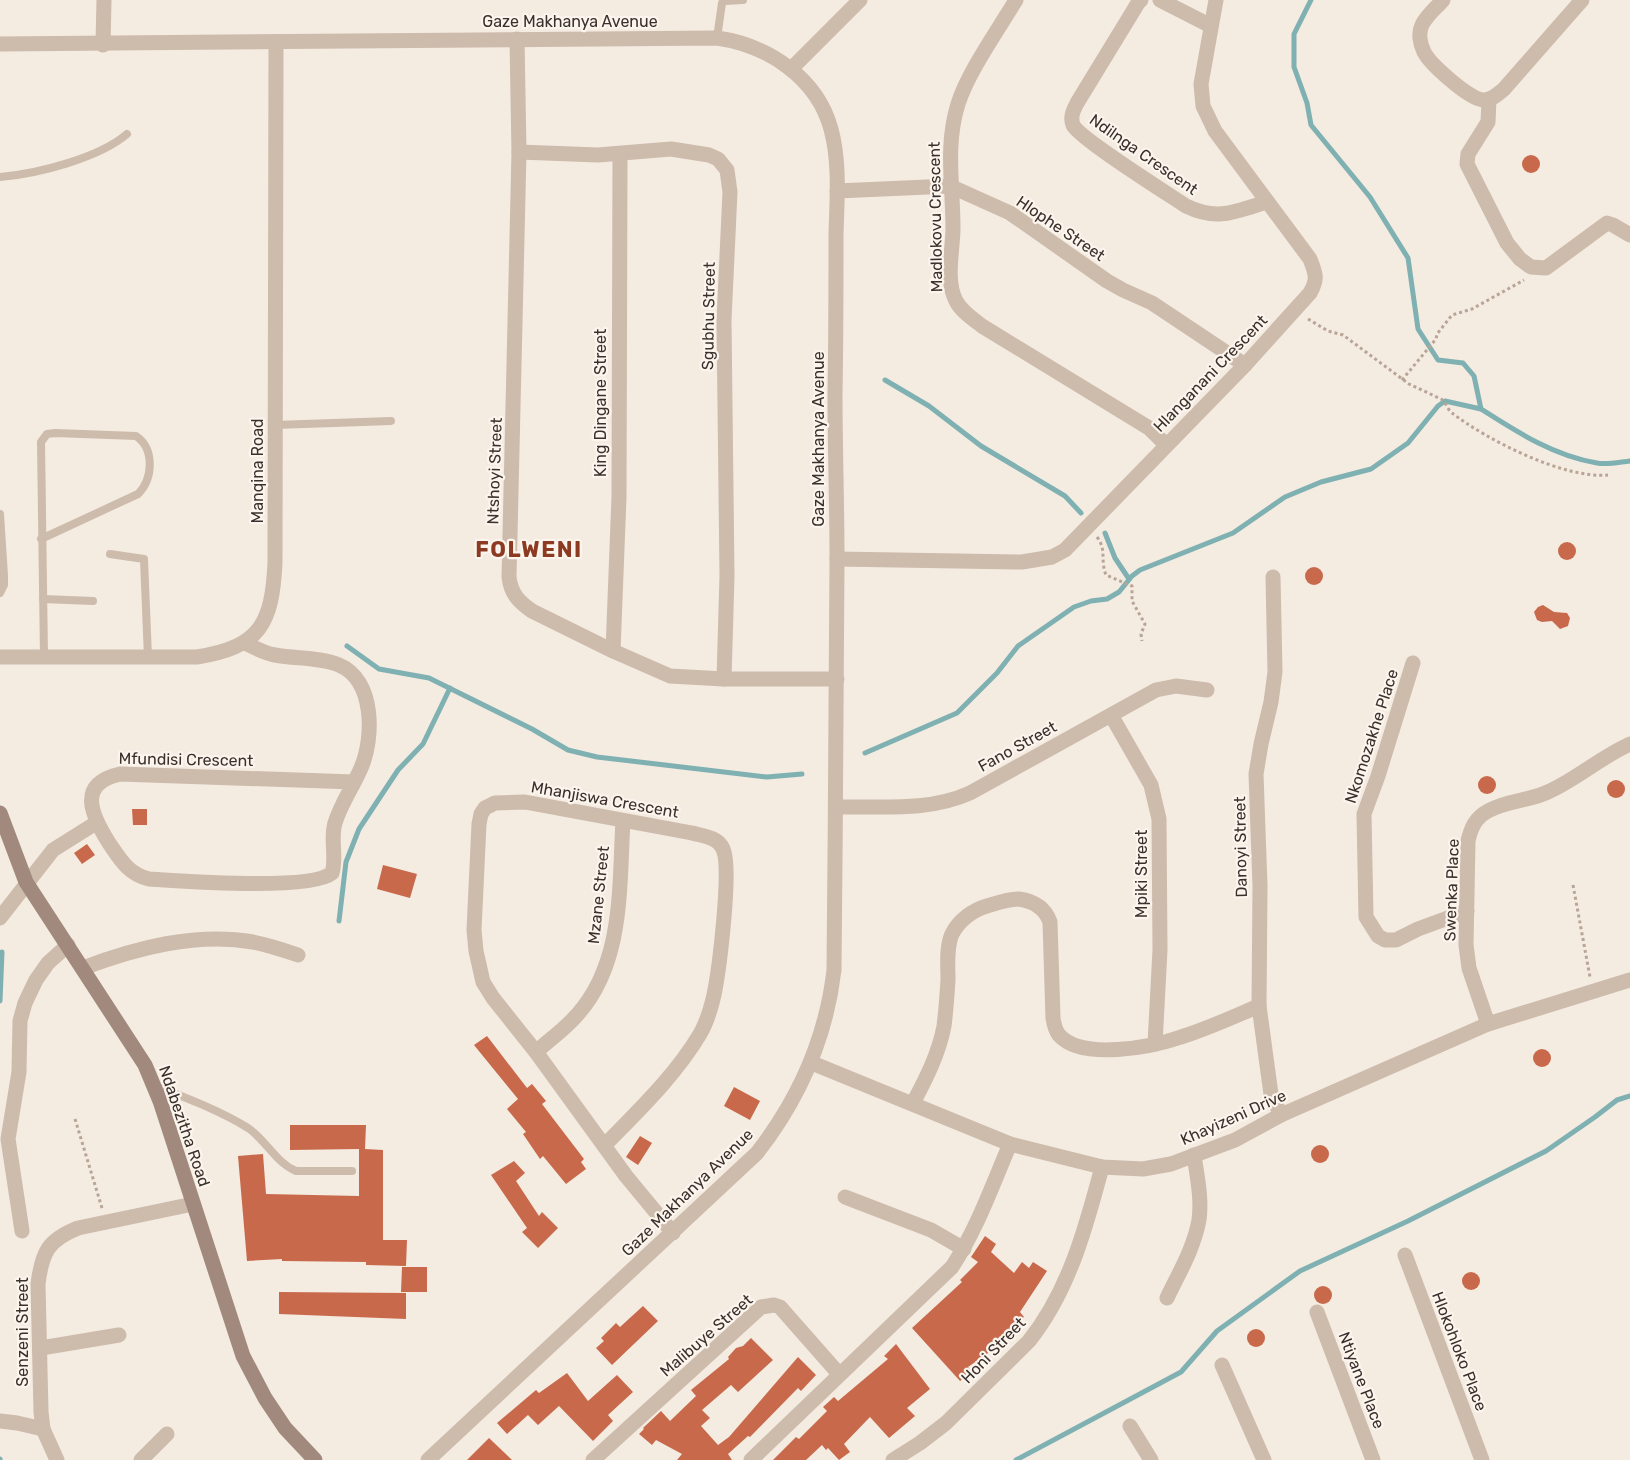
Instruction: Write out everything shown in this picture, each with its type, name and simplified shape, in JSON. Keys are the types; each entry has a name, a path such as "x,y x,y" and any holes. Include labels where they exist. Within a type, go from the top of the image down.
{"street":[{"path":"103,45 104,0"},
{"path":"791,69 860,0"},
{"name":"Madlokovu Crescent","path":"1016,0 967,83 958,104 950,153 953,214 952,283 955,299 982,326 1149,428 1166,445"},
{"name":"Ndilnga Crescent","path":"1142,0 1138,3 1072,112 1077,132 1197,212 1228,214 1266,202"},
{"path":"1160,0 1211,26"},
{"name":"Hlanganani Crescent","path":"837,559 1037,561 1065,550 1245,365 1316,284 1315,272 1310,259 1215,131 1203,106 1201,84 1216,0"},
{"path":"1443,0 1422,25 1421,44 1425,55 1477,100 1489,99 1504,89 1582,0"},
{"name":"Gaze Makhanya Avenue","path":"0,44 103,45 717,38 739,41 759,49 791,69 814,94 831,128 837,191 835,410 837,679 834,970 825,1023 812,1063 779,1125 757,1153 428,1460"},
{"name":"Ntshoyi Street","path":"517,39 519,152 510,586 514,595 527,607 612,651 670,676 724,679 837,679"},
{"name":"Manqina Road","path":"0,657 196,657 219,653 245,643 264,623 273,592 276,42"},
{"path":"1489,99 1488,122 1468,154 1467,164 1507,243 1520,259 1531,267 1546,268 1607,223 1630,235"},
{"name":"Sgubhu Street","path":"519,152 620,154 670,148 709,154 725,165 729,180 724,320 727,576 724,679"},
{"name":"King Dingane Street","path":"612,651 618,497 620,154"},
{"name":"Hlophe Street","path":"837,191 950,186 1010,213 1107,281 1152,303 1245,365"},
{"name":"Danoyi Street","path":"1273,577 1275,672 1256,774 1259,855 1259,1006 1271,1094 1281,1115"},
{"name":"Mfundisi Crescent","path":"245,643 274,655 338,665 356,676 366,701 368,740 366,755 354,782 336,821 332,840 334,867 332,873 325,878 268,884 148,879 138,877 124,865 96,823 91,804 93,793 102,780 120,774 354,782"},
{"name":"Nkomozakhe Place","path":"1413,663 1364,814 1366,917 1378,936 1385,940 1396,940 1467,910"},
{"name":"Fano Street","path":"836,807 919,806 954,800 1155,690 1166,686 1186,686 1207,690"},
{"name":"Mpiki Street","path":"1111,716 1151,785 1159,819 1160,950 1155,1044"},
{"name":"Swenka Place","path":"1488,1024 1469,968 1466,945 1468,841 1472,828 1478,818 1488,810 1546,793 1630,744"},
{"name":"Mhanjiswa Crescent","path":"604,1146 654,1094 681,1061 700,1034 707,1019 714,994 719,960 726,883 724,850 719,842 692,833 525,802 495,802 485,808 481,814 473,905 474,930 483,981 493,998 626,1176 673,1233"},
{"name":"Ndabezitha Road","path":"0,813 26,882 145,1065 155,1086 243,1356 265,1398 307,1457"},
{"name":"Mzane Street","path":"536,1053 576,1016 590,998 612,951 623,821"},
{"path":"0,918 53,850 96,823"},
{"path":"913,1103 927,1075 942,1034 951,936 969,915 980,908 1008,900 1019,899 1032,903 1042,908 1047,914 1050,922 1055,1029 1060,1036 1077,1046 1095,1049 1155,1044 1180,1038 1259,1006"},
{"path":"83,968 118,954 196,940 253,942 298,954"},
{"path":"22,1231 8,1139 19,1072 20,1021 25,1003 36,980 48,963 68,945"},
{"name":"Khayizeni Drive","path":"812,1063 1010,1144 1102,1167 1143,1169 1161,1167 1235,1140 1281,1115 1488,1024 1630,980"},
{"path":"751,1460 839,1374 944,1277 964,1249 1010,1144"},
{"path":"1167,1298 1189,1252 1199,1219 1200,1198 1194,1155"},
{"name":"Honi Street","path":"893,1460 946,1423 1029,1341 1041,1326 1067,1277 1081,1240 1102,1167"},
{"path":"845,1197 931,1230 964,1249"},
{"name":"Senzeni Street","path":"57,1460 43,1429 41,1412 38,1284 40,1265 45,1251 63,1234 106,1221 193,1204"},
{"name":"Hlokohloko Place","path":"1405,1255 1482,1460"},
{"name":"Malibuye Street","path":"592,1460 761,1307 774,1305 780,1307 839,1374"},
{"name":"Ntiyane Place","path":"1317,1312 1373,1460"},
{"path":"41,1348 119,1335"},
{"path":"1222,1365 1264,1460"},
{"path":"0,1421 43,1429"},
{"path":"1130,1426 1151,1460"},
{"path":"141,1460 167,1434"}],"lane":[{"path":"717,38 722,3 743,0"},
{"path":"0,177 42,170 90,155 110,147 127,134"},
{"path":"275,425 391,421"},
{"path":"41,539 138,494 146,486 148,478 148,452 142,441 135,436 47,434 44,436 40,447 41,539 44,657"},
{"path":"0,514 4,585 0,593"},
{"path":"110,554 144,559 148,658"},
{"path":"43,599 93,600"},
{"path":"155,1086 225,1115 249,1129 264,1140 289,1168 296,1171 352,1172"}],"path":[{"path":"1402,380 1436,339 1437,334 1452,315 1472,309 1528,278 1538,269"},
{"path":"1296,309 1307,319 1328,331 1343,335 1402,380 1445,401 1450,411 1486,437 1564,470 1593,477 1608,475"},
{"path":"1087,528 1103,546 1103,567 1107,575 1132,586 1132,601 1144,624 1140,634 1142,641"},
{"path":"1573,885 1593,991"},
{"path":"75,1119 106,1221"}],"building":[{"path":"1531,155 1537,158 1540,164 1537,170 1531,173 1525,170 1522,164 1525,158"},
{"path":"1567,542 1573,545 1576,551 1573,557 1567,560 1561,557 1558,551 1561,545"},
{"path":"1314,567 1320,570 1323,576 1320,582 1314,585 1308,582 1305,576 1308,570"},
{"path":"1543,605 1554,612 1567,613 1570,618 1568,626 1560,629 1552,621 1537,620 1534,612"},
{"path":"1487,776 1493,779 1496,785 1493,791 1487,794 1481,791 1478,785 1481,779"},
{"path":"1616,780 1622,783 1625,789 1622,795 1616,798 1610,795 1607,789 1610,783"},
{"path":"132,809 147,809 147,825 133,825"},
{"path":"87,844 95,855 82,864 74,853"},
{"path":"383,865 417,874 410,898 377,889"},
{"path":"487,1036 527,1088 532,1084 546,1101 542,1104 584,1159 581,1162 586,1169 566,1184 543,1156 540,1159 523,1134 526,1132 507,1109 518,1099 474,1045"},
{"path":"1542,1049 1548,1052 1551,1058 1548,1064 1542,1067 1536,1064 1533,1058 1536,1052"},
{"path":"734,1087 760,1101 750,1120 724,1106"},
{"path":"290,1125 366,1125 365,1149 383,1150 383,1240 407,1240 406,1266 366,1265 366,1262 282,1261 282,1259 247,1261 238,1156 263,1154 266,1194 359,1196 359,1149 290,1150"},
{"path":"640,1136 652,1143 638,1165 626,1157"},
{"path":"1320,1145 1326,1148 1329,1154 1326,1160 1320,1163 1314,1160 1311,1154 1314,1148"},
{"path":"514,1161 525,1173 516,1181 539,1216 542,1212 558,1228 538,1248 522,1232 527,1228 491,1175"},
{"path":"985,1236 996,1244 991,1252 1014,1273 1022,1262 1029,1268 1033,1262 1047,1271 1020,1312 1024,1317 1010,1327 1013,1331 991,1351 968,1367 972,1372 960,1381 912,1328 962,1282 960,1280 978,1262 971,1257"},
{"path":"402,1267 427,1267 427,1292 401,1292"},
{"path":"1471,1272 1477,1275 1480,1281 1477,1287 1471,1290 1465,1287 1462,1281 1465,1275"},
{"path":"1323,1286 1329,1289 1332,1295 1329,1301 1323,1304 1317,1301 1314,1295 1317,1289"},
{"path":"279,1292 406,1293 406,1319 279,1314"},
{"path":"643,1306 658,1321 612,1365 596,1348 604,1341 601,1338 616,1323 620,1327"},
{"path":"1256,1329 1262,1332 1265,1338 1262,1344 1256,1347 1250,1344 1247,1338 1250,1332"},
{"path":"751,1338 773,1360 738,1392 731,1385 702,1410 710,1418 701,1426 718,1445 729,1437 798,1357 816,1375 801,1391 798,1388 750,1437 748,1436 728,1454 732,1460 677,1460 682,1454 656,1440 652,1445 639,1434 661,1411 670,1421 696,1396 691,1390 729,1359 728,1357 736,1348 743,1346"},
{"path":"896,1344 930,1389 907,1408 915,1416 889,1438 870,1417 844,1444 850,1452 839,1460 822,1445 806,1460 773,1460 796,1437 799,1439 827,1411 823,1407 834,1397 838,1401 888,1359 884,1356"},
{"path":"567,1373 588,1401 617,1375 633,1392 608,1415 613,1421 593,1441 559,1406 538,1425 528,1415 507,1434 497,1423 536,1390 539,1393"},
{"path":"489,1438 512,1460 467,1460"}],"waterway":[{"path":"1311,0 1294,34 1294,67 1307,103 1311,125 1370,197 1408,258 1418,329 1438,360 1463,363 1474,376 1481,409 1536,442 1581,460 1609,464 1630,461"},
{"path":"885,380 929,406 981,446 1065,496 1081,513"},
{"path":"865,753 957,713 997,673 1018,646 1074,607 1091,601 1107,599 1119,592 1140,570 1233,533 1285,497 1321,482 1371,469 1408,443 1438,406 1445,401 1481,409"},
{"path":"1105,533 1115,558 1129,579"},
{"path":"347,646 379,669 429,678 532,729 568,750 597,757 767,777 802,774"},
{"path":"339,921 346,862 359,829 398,770 423,744 450,688"},
{"path":"0,1001 2,952"},
{"path":"1016,1460 1181,1372 1217,1331 1300,1271 1408,1221 1546,1151 1617,1100 1630,1096"}],"district":[{"name":"FOLWENI","path":"529,549"}]}
